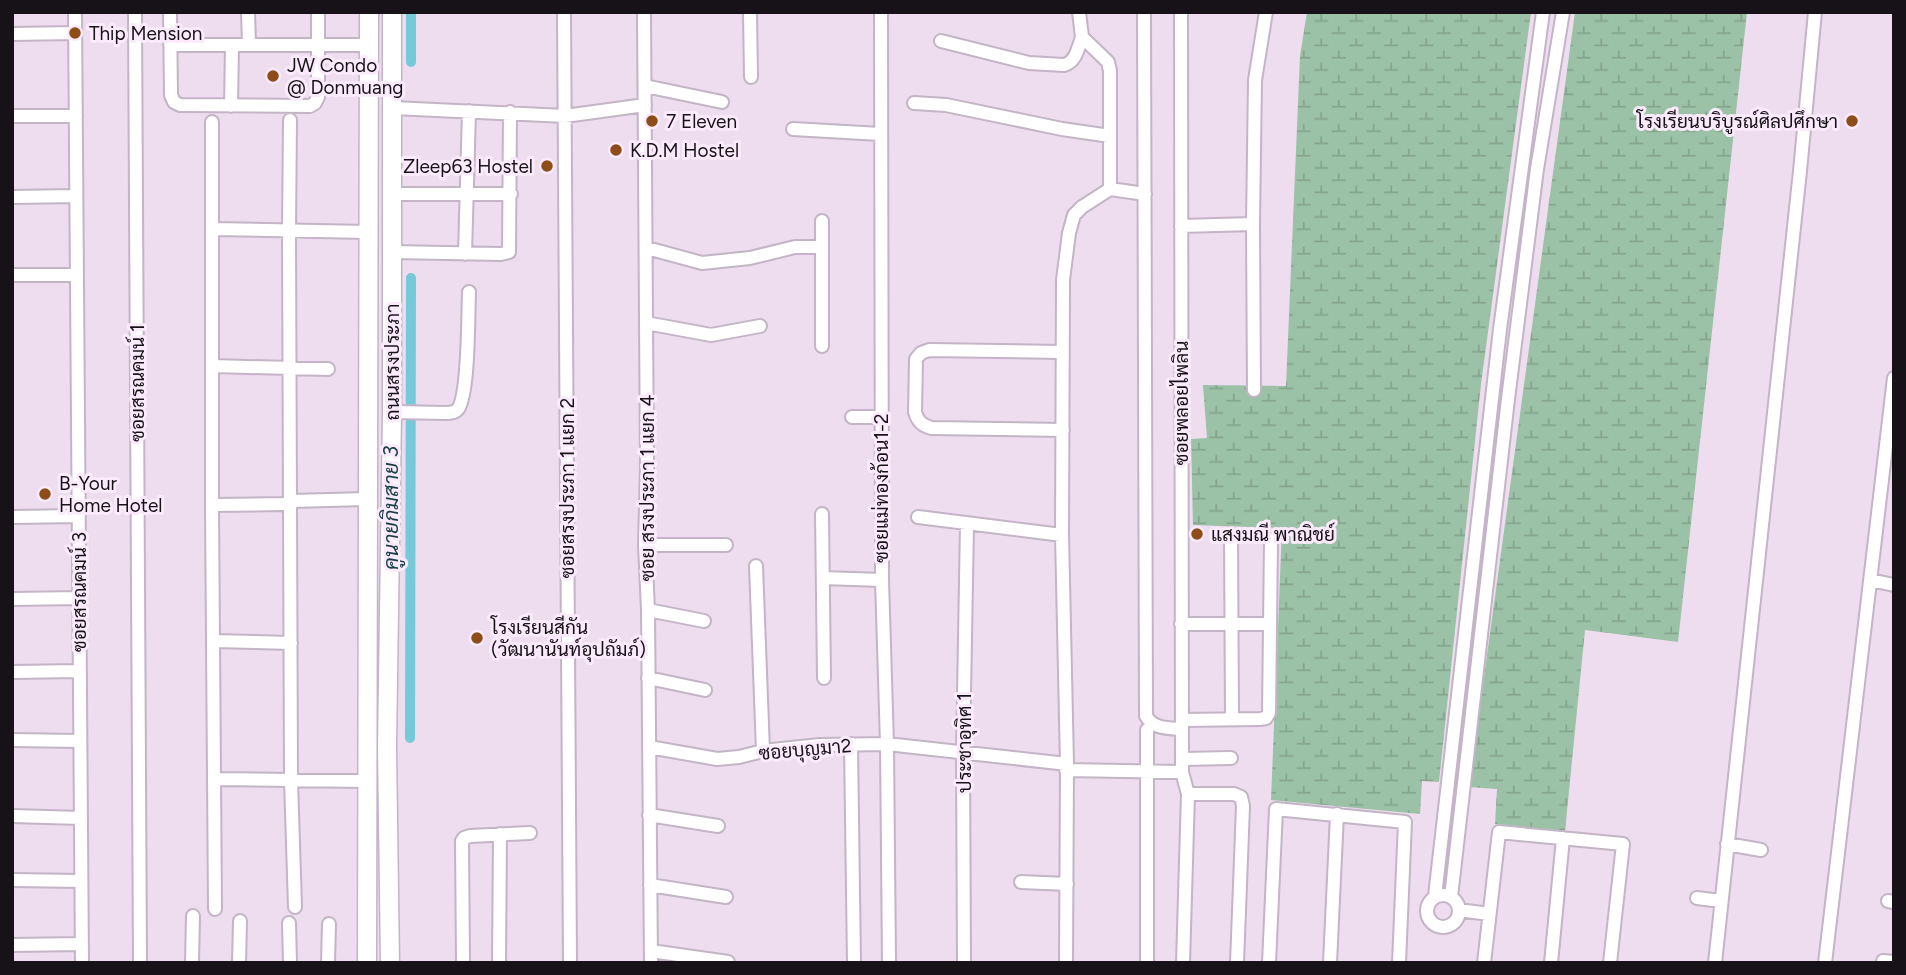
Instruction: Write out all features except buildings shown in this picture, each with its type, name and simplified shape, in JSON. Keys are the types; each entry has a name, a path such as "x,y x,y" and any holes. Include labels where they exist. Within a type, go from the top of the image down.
{"main road":[{"name":"ถนนสรงประภา","path":"367,963 369,12"},
{"name":"ถนนสรงประภา","path":"390,963 387,747 396,418 392,251 392,12"},
{"path":"369,428 396,418"}],"street":[{"name":"ซอยสรณคมน์ 3","path":"75,12 82,963"},
{"name":"ซอยสรณคมน์ 1","path":"135,12 140,963"},
{"path":"170,12 171,95 174,102 180,105 231,106 310,106 316,103 318,12"},
{"path":"248,12 248,44"},
{"name":"ซอยสรงประภา 1 แยก 2","path":"564,12 570,963"},
{"name":"ซอย สรงประภา 1 แยก 4","path":"644,12 647,248 645,545 648,610 650,957"},
{"path":"750,12 751,77"},
{"name":"ซอยแม่ทองก้อน1-2","path":"881,12 881,580 887,744 889,963"},
{"path":"941,41 1029,63 1069,64 1082,37 1079,12"},
{"path":"1144,12 1146,716 1150,722 1157,726 1266,718 1269,713 1271,540"},
{"name":"ซอยพลอยไพลิน","path":"1181,12 1182,765 1188,794 1182,963"},
{"path":"1254,390 1255,80 1266,12"},
{"path":"1435,896 1492,397 1543,12"},
{"path":"1451,897 1508,399 1542,135 1563,12"},
{"path":"1714,963 1815,12"},
{"path":"12,34 75,33"},
{"path":"1082,37 1108,62 1110,71 1110,189"},
{"path":"231,106 232,44"},
{"path":"170,45 369,45"},
{"path":"645,86 722,102"},
{"path":"914,103 946,105 1110,136"},
{"path":"393,108 565,116 645,105"},
{"path":"465,254 468,111"},
{"path":"392,251 465,254 509,252 510,112"},
{"path":"12,116 76,116"},
{"path":"290,120 288,504 295,906"},
{"path":"212,122 215,909"},
{"path":"793,128 880,134"},
{"path":"1526,133 1542,135"},
{"path":"1066,963 1062,536 1063,279 1074,215 1110,189 1144,194"},
{"path":"392,194 510,194"},
{"path":"12,197 76,196"},
{"path":"822,221 822,346"},
{"path":"1181,226 1253,224"},
{"path":"213,229 368,232"},
{"path":"647,248 702,262 750,258 794,247 822,247"},
{"path":"12,275 77,275"},
{"path":"396,418 454,412 459,407 465,383 469,292"},
{"path":"646,323 711,335 760,326"},
{"path":"1062,352 929,350 921,353 916,359 915,412 918,420 931,428 1063,430"},
{"path":"212,366 328,369"},
{"path":"1825,963 1894,378"},
{"path":"1492,397 1508,399"},
{"path":"852,417 881,417"},
{"path":"1880,499 1894,501"},
{"path":"212,505 367,504"},
{"path":"821,514 824,678"},
{"path":"12,517 79,516"},
{"path":"918,517 1062,536"},
{"name":"ประชาอุทิศ 1","path":"964,963 963,752 967,523"},
{"path":"1231,534 1232,719"},
{"path":"645,545 726,545"},
{"path":"756,566 763,751"},
{"path":"823,578 881,580"},
{"path":"1870,580 1894,585"},
{"path":"12,599 79,598"},
{"path":"648,610 704,621"},
{"path":"1181,624 1270,624"},
{"path":"1465,626 1481,628"},
{"path":"213,641 291,643"},
{"path":"12,672 80,671"},
{"path":"648,678 705,691"},
{"path":"1147,730 1147,963"},
{"path":"12,740 80,741"},
{"path":"851,744 854,963"},
{"name":"ซอยบุญมา2","path":"649,747 717,759 820,745 887,744 1066,767 1148,772 1231,758"},
{"path":"214,779 366,781"},
{"path":"1188,794 1234,793 1241,797 1243,806 1237,963"},
{"path":"1269,963 1276,809 1405,822 1399,963"},
{"path":"1444,810 1461,811"},
{"path":"1330,963 1337,814"},
{"path":"649,815 718,826"},
{"path":"12,816 81,818"},
{"path":"1484,963 1499,832 1623,844 1611,963"},
{"path":"463,963 462,841 470,836 530,833"},
{"path":"499,963 500,834"},
{"path":"1551,963 1563,838"},
{"path":"1727,844 1761,850"},
{"path":"12,880 81,881"},
{"path":"1021,882 1067,884"},
{"path":"650,885 726,897"},
{"path":"1435,896 1451,897 1458,905 1459,916 1453,925 1437,927 1429,920 1426,909 1435,896"},
{"path":"1697,898 1721,901"},
{"path":"1401,907 1426,909"},
{"path":"1460,910 1489,914"},
{"path":"192,916 192,963"},
{"path":"239,963 240,921"},
{"path":"289,923 290,963"},
{"path":"328,963 329,924"},
{"path":"12,945 81,944"},
{"path":"650,957 728,962"}],"green space":[{"path":"1307,12 1531,12 1481,384 1439,782 1422,781 1420,814 1271,800 1282,528 1193,525 1191,439 1207,438 1203,385 1286,386 1300,56"},
{"path":"1575,12 1747,12 1678,642 1585,630 1565,831 1495,824 1497,789 1469,787"}],"waterway":[{"name":"คูนายกิมสาย 3","path":"411,12 411,62"},
{"name":"คูนายกิมสาย 3","path":"410,738 411,278"}],"place":[{"name":"Thip Mension","path":"75,33"},
{"name":"JW Condo @ Donmuang","path":"273,76"},
{"name":"7 Eleven","path":"652,121"},
{"name":"โรงเรียนบริบูรณ์ศิลปศึกษา","path":"1852,121"},
{"name":"K.D.M Hostel","path":"616,150"},
{"name":"Zleep63 Hostel","path":"547,166"},
{"name":"B-Your Home Hotel","path":"45,494"},
{"name":"แสงมณี พาณิชย์","path":"1197,534"},
{"name":"โรงเรียนสีกัน (วัฒนานันท์อุปถัมภ์)","path":"477,638"}]}
